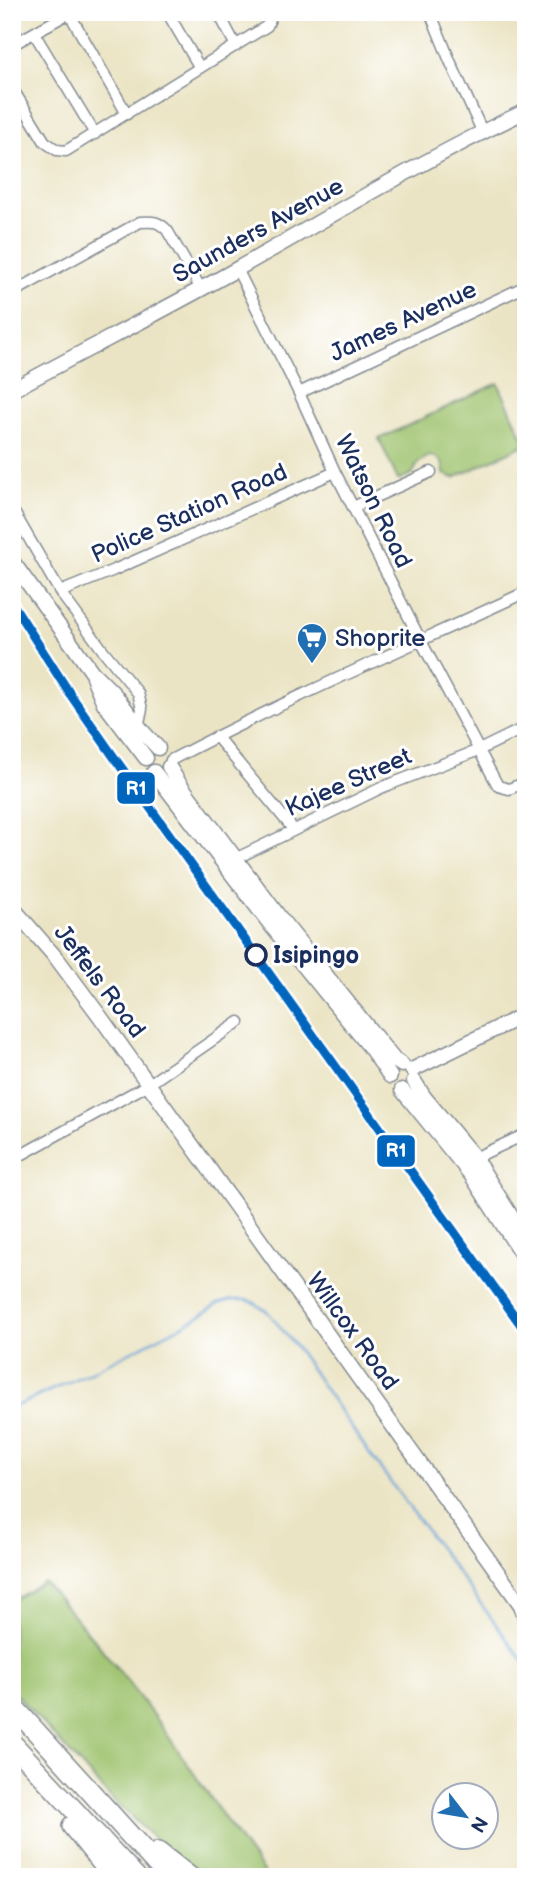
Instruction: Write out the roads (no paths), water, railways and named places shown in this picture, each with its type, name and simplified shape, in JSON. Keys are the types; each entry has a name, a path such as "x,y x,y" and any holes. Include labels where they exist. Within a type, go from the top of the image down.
{"highway":[{"path":"12,1705 167,1877"},
{"path":"18,1749 25,1768 113,1877"},
{"path":"18,1749 136,1877"},
{"path":"113,1817 190,1877"}],"street":[{"path":"167,12 200,68"},
{"path":"218,12 236,46"},
{"path":"12,88 45,142 66,152 267,26 270,19 266,12"},
{"path":"429,12 482,131"},
{"path":"12,45 70,13 127,114"},
{"path":"34,33 94,134"},
{"name":"Saunders Avenue","path":"13,389 201,289 482,131 526,111"},
{"path":"12,293 141,222 153,220 167,230 201,289"},
{"name":"Watson Road","path":"237,269 335,472 498,786 509,789 526,782"},
{"name":"James Avenue","path":"299,393 526,286"},
{"name":"Police Station Road","path":"60,592 335,472"},
{"path":"353,507 431,472"},
{"path":"12,509 60,592 141,699 138,727"},
{"path":"12,561 92,672 114,694 138,727 158,748 166,750 179,783 283,922 394,1060 409,1072 526,1240"},
{"path":"154,772 163,772 170,763 216,736 526,592"},
{"path":"92,672 104,703 146,758 148,766 369,1046 390,1076 391,1084 398,1090 410,1088 409,1072"},
{"path":"126,711 142,709"},
{"name":"Kajee Street","path":"237,858 383,787 480,750 526,727"},
{"path":"216,736 294,830"},
{"path":"146,758 151,751 158,748"},
{"name":"Jeffels Road","path":"12,907 58,960 149,1084"},
{"path":"390,1076 394,1068 409,1072 522,1019"},
{"path":"12,1160 149,1084 239,1022"},
{"name":"Willcox Road","path":"149,1084 523,1606 526,1620"},
{"path":"402,1090 468,1160 526,1261"},
{"path":"468,1160 526,1134"}],"waterway":[{"path":"12,1408 93,1371 195,1319 218,1304 231,1300 255,1303 268,1312 296,1347 369,1453 526,1665"}],"place":[{"name":"Shoprite","path":"312,665"},
{"name":"Isipingo","path":"256,955"}]}
